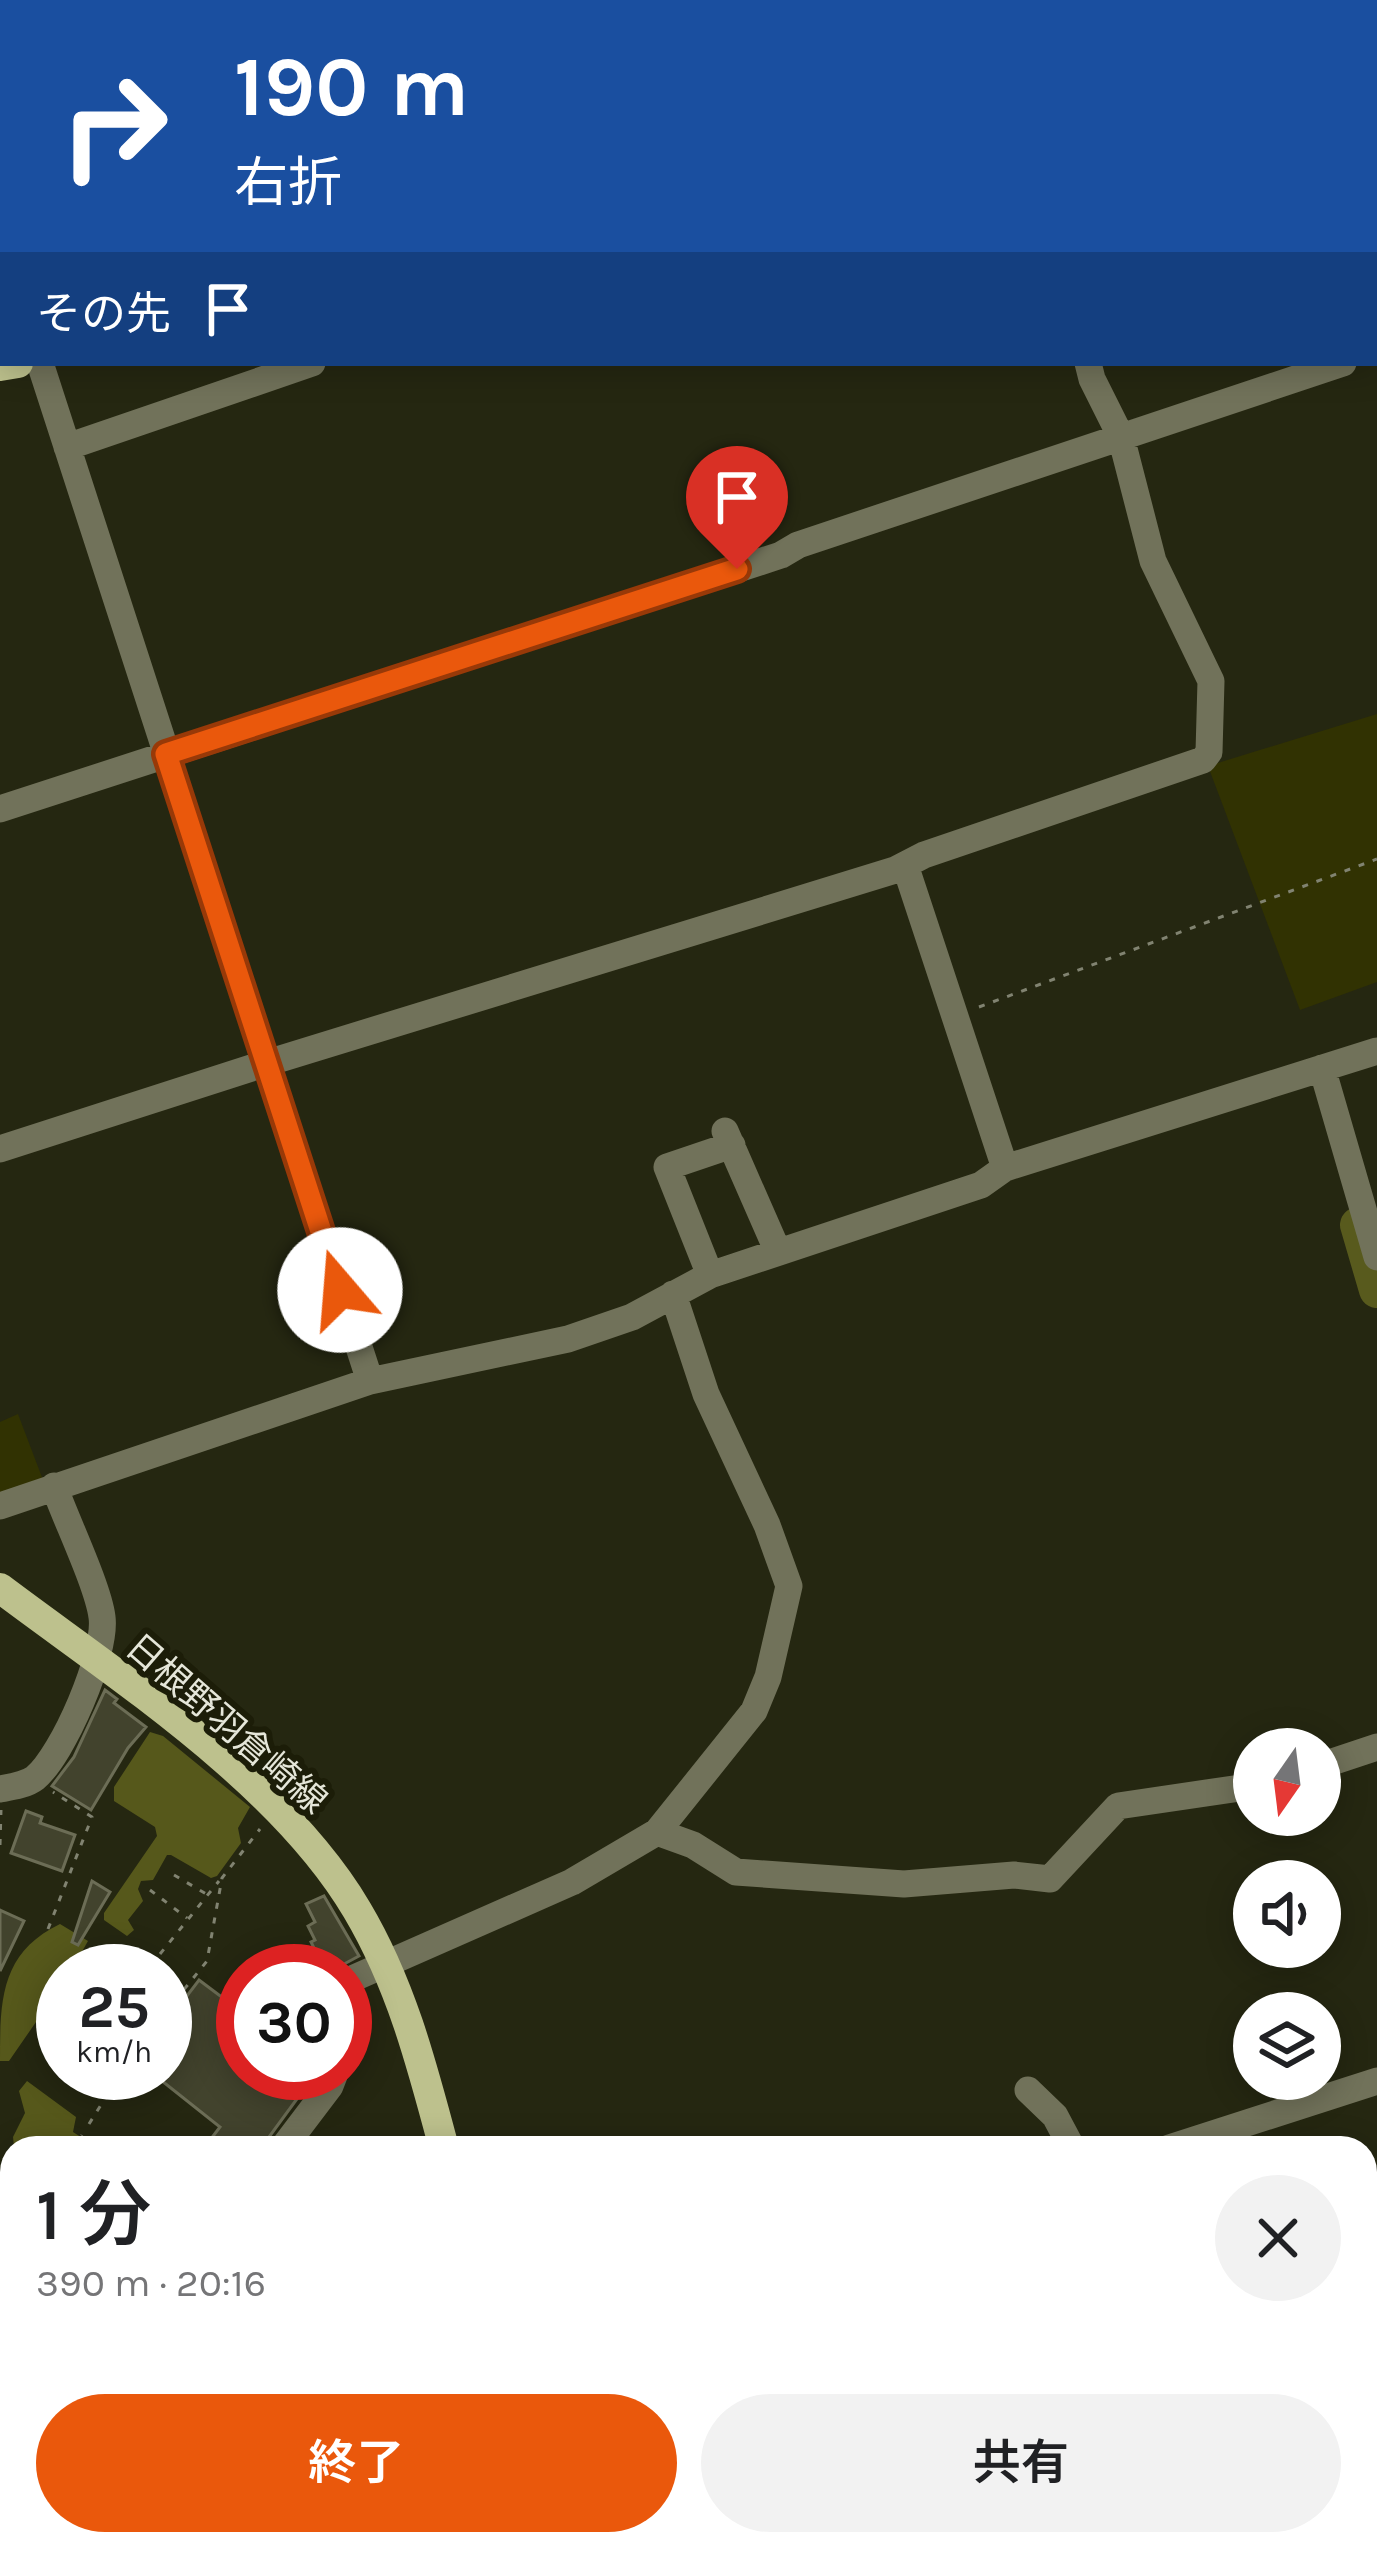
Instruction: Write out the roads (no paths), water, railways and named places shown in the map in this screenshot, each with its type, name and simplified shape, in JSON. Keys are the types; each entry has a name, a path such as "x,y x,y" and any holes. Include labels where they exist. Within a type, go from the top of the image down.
{"main road":[{"name":"日根野羽倉崎線","path":"0,1588 209,1749 276,1808 344,1891 386,1963 418,2051 441,2136"}],"street":[{"path":"41,366 370,1381"},
{"path":"67,447 303,366"},
{"path":"0,1149 905,865 1203,760 1209,752 1211,681 1153,561 1121,437 1089,366"},
{"path":"0,809 781,555 798,545 1121,437 1285,372 1324,366"},
{"path":"905,865 1006,1168"},
{"path":"0,1506 370,1381 568,1339 632,1317 710,1275 981,1185 1006,1168 1377,1051"},
{"path":"1322,1068 1377,1257"},
{"path":"710,1275 667,1167 729,1138 778,1252"},
{"path":"372,1969 572,1882 657,1832 754,1711 768,1676 789,1586 767,1525 706,1394 673,1294"},
{"path":"1,1789 34,1779 54,1754 98,1663 103,1615 54,1486"},
{"path":"1341,1759 1377,1747"},
{"path":"657,1832 693,1845 736,1872 904,1885 1015,1875 1050,1880 1118,1806 1233,1789"},
{"path":"1206,2136 1377,2081"},
{"path":"1028,2090 1055,2116 1066,2136"},
{"path":"292,2136 319,2100"}],"waterway":[{"path":"1358,1225 1377,1290"}]}
